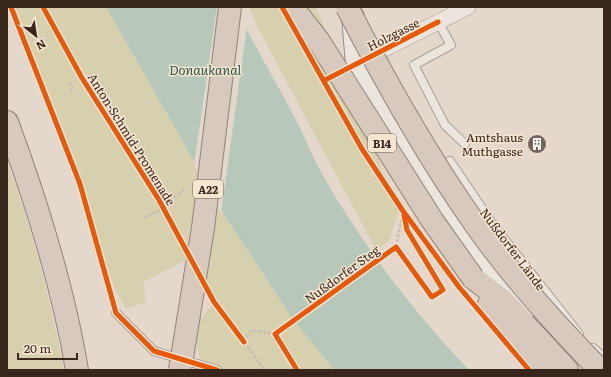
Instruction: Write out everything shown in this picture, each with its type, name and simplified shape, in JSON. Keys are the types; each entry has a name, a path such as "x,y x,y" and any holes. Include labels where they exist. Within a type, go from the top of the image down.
{"highway":[{"name":"A22","path":"180,370 203,228 230,7"},
{"name":"B14","path":"292,7 318,40 432,220 473,278 503,301 567,370"},
{"path":"347,7 388,86 441,174 478,228 508,269 560,330 600,370"},
{"path":"7,122 57,275 71,330 77,370"},
{"path":"473,278 494,312 541,370"}],"street":[{"path":"352,7 357,64 422,178 478,258 575,370"},
{"name":"Holzgasse","path":"357,64 468,7"}],"lane":[{"path":"438,22 451,45 414,65 445,125 465,144"},
{"name":"Nußdorfer Lände","path":"422,178 450,161 494,226 585,341 604,358"},
{"path":"116,313 154,351 217,370"}],"path":[{"path":"63,86 76,81"},
{"path":"69,83 72,91"},
{"path":"144,218 192,186"},
{"path":"403,211 408,217"},
{"path":"403,211 407,230"},
{"path":"396,247 403,211"},
{"path":"238,347 244,342 252,330 275,334 282,329"},
{"path":"275,334 279,340"},
{"path":"240,336 264,370"},
{"path":"244,342 256,345"}],"shaded area":[{"path":"11,7 106,7 227,219 292,318 334,370 202,370 194,328 214,302 190,258 143,282 146,302 126,309 114,287 80,184"},
{"path":"249,7 316,7 399,210 389,241 376,250 258,28"},
{"path":"7,162 33,239 53,317 64,370 7,370"}],"water":[{"name":"Donaukanal","path":"106,7 236,7 250,36 297,122 321,172 356,230 373,255 410,303 469,370 334,370 292,318 227,219"}],"pier":[{"path":"217,7 238,7 247,26 221,213 194,165"}],"cycle path":[{"path":"11,7 80,184 116,313 154,351 217,370"},
{"name":"Anton-Schmid-Promenade","path":"43,7 82,78 159,200 214,302 244,342"},
{"path":"282,7 362,149 403,211 459,287 529,370"},
{"path":"325,80 438,22"},
{"name":"Nußdorfer Steg","path":"297,370 275,334 396,247 432,297 443,290 407,230 404,215"}],"place":[{"name":"Amtshaus Muthgasse","path":"537,144"}]}
